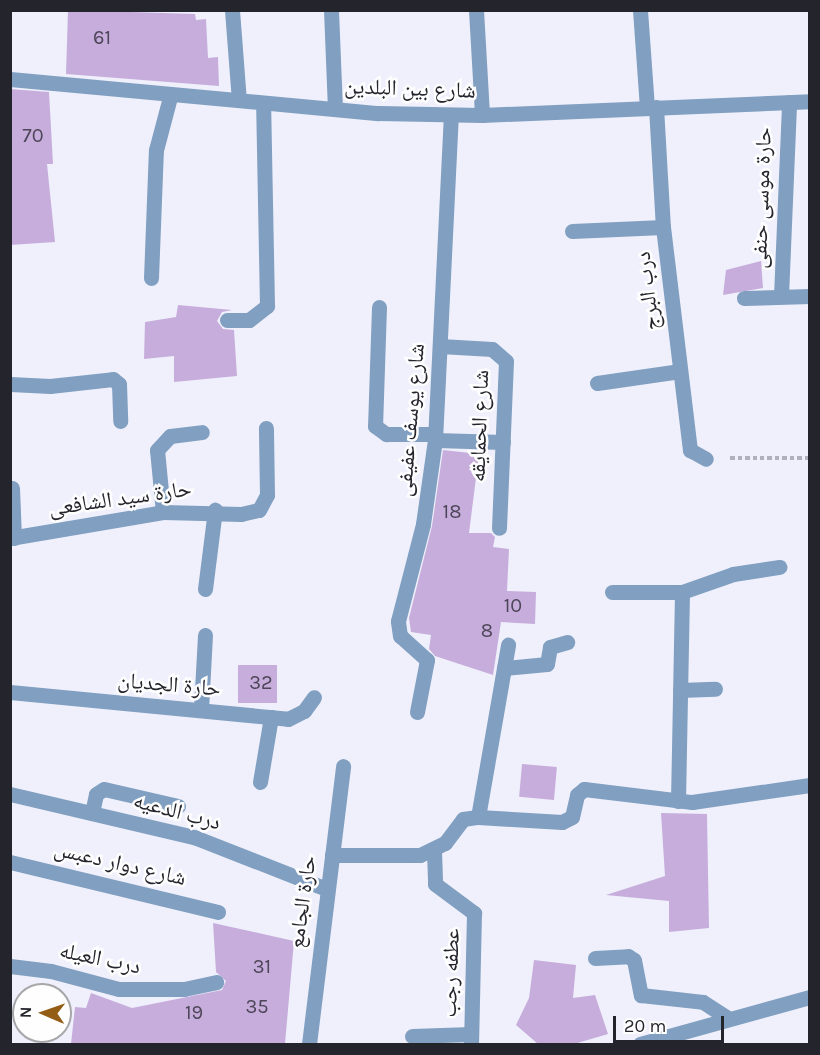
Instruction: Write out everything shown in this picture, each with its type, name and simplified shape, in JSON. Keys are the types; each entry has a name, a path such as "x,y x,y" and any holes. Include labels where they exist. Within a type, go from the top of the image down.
{"street":[{"path":"232,10 239,100"},
{"path":"331,10 335,109"},
{"path":"476,10 482,115"},
{"name":"درب البرج","path":"640,10 690,450 706,459"},
{"name":"شارع بين البلدين","path":"10,79 170,97 451,115 810,101"},
{"path":"151,278 156,150 170,97"},
{"name":"حارة موسى حنفى","path":"781,296 789,102"},
{"path":"227,320 249,320 267,306 263,103"},
{"name":"شارع يوسف عفيفى","path":"417,712 427,660 400,636 398,621 423,524 435,437 451,115"},
{"path":"572,231 663,227"},
{"path":"744,298 810,296"},
{"path":"379,307 375,426 386,434 503,442"},
{"name":"شارع الحمايقه","path":"440,346 492,349 503,355 503,442 499,528"},
{"path":"597,383 680,371"},
{"path":"10,384 50,386 113,379 119,384 120,421"},
{"name":"حارة سيد الشافعى","path":"12,538 163,512 215,510 250,513 265,503 266,428"},
{"path":"163,512 157,450 170,436 202,432"},
{"path":"12,488 12,538"},
{"path":"205,590 215,510"},
{"path":"612,592 682,592 733,574 779,567"},
{"path":"678,801 682,592"},
{"path":"201,709 205,635"},
{"path":"504,668 548,664 550,647 567,642"},
{"path":"478,817 508,645"},
{"path":"680,690 715,689"},
{"name":"حارة الجديان","path":"10,692 271,717 296,715 314,697"},
{"path":"260,782 271,717"},
{"name":"حارة الجامع","path":"309,1044 343,766"},
{"path":"332,855 434,851 464,819 478,817 562,822 572,817 577,795 584,789 678,801 810,785"},
{"path":"92,813 96,794 104,789 178,806"},
{"name":"درب الدعيه","path":"10,794 194,837 327,889"},
{"name":"عطفه رجب","path":"434,851 435,884 474,913 471,1039"},
{"name":"شارع دوار دعبس","path":"10,862 218,912"},
{"path":"595,958 628,956 634,960 641,995 703,1002 728,1018"},
{"name":"درب العيله","path":"10,966 51,971 119,989 151,992 216,982"},
{"path":"640,1044 810,997"},
{"path":"412,1036 471,1039"}],"path":[{"path":"706,459 810,458"}],"building":[{"path":"68,10 195,14 196,20 206,19 208,58 218,57 219,86 66,74"},
{"path":"10,89 49,92 53,164 47,164 55,242 10,245"},
{"path":"761,261 763,288 723,295 726,270"},
{"path":"178,305 232,310 222,312 217,321 223,329 234,330 237,376 174,382 174,356 144,359 145,322 176,317"},
{"path":"443,450 479,454 469,533 491,533 495,537 493,547 509,549 507,591 536,592 535,624 501,622 493,675 435,656 429,649 431,635 411,632 409,618 432,526"},
{"path":"238,665 277,665 277,703 238,703"},
{"path":"522,764 557,767 554,800 519,797"},
{"path":"661,813 707,814 709,928 669,932 669,901 606,895 665,876"},
{"path":"213,923 294,941 285,1044 71,1044 75,1007 86,1008 91,993 132,1008 222,990 226,981 216,972"},
{"path":"534,960 576,965 573,998 595,995 608,1034 574,1044 538,1044 516,1025 529,998"}]}
